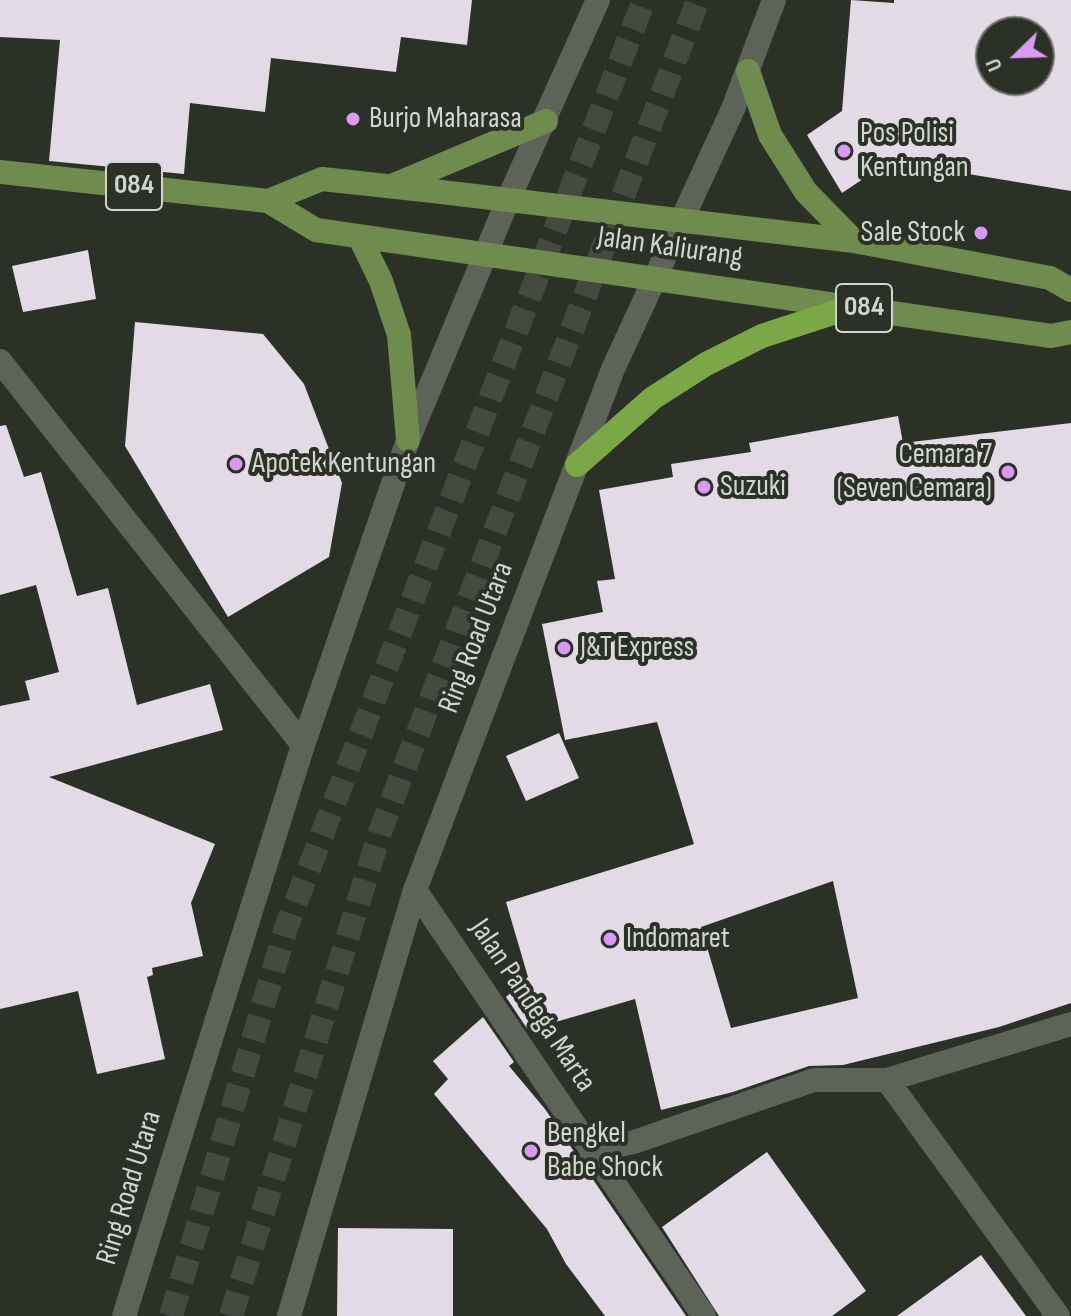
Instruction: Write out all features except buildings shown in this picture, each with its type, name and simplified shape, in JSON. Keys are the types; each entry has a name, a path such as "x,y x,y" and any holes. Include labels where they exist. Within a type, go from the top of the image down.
{"highway":[{"path":"577,465 653,398 706,364 762,336 854,306"}],"main road":[{"path":"748,71 770,135 806,192 854,241"},
{"path":"392,186 546,121"},
{"name":"Jalan Kaliurang","path":"0,172 268,201 316,230 1051,336 1071,332"},
{"name":"Jalan Kaliurang","path":"268,201 322,179 392,186 854,241 1050,278 1071,290"},
{"path":"359,236 381,281 399,335 408,440"}],"street":[{"name":"Ring Road Utara","path":"124,1316 303,745 408,440 508,200 598,0"},
{"name":"Ring Road Utara","path":"289,1316 415,890 613,369 684,221 748,71 774,0"},
{"path":"0,361 303,745"},
{"name":"Jalan Pandega Marta","path":"415,890 704,1316"},
{"path":"590,1151 634,1142 814,1080 887,1080 1071,1024"},
{"path":"887,1080 1058,1316"}],"tunnel":[{"path":"171,1316 286,928 644,0"},
{"path":"231,1316 380,832 698,0"}],"place":[{"name":"Burjo Maharasa","path":"353,119"},
{"name":"Pos Polisi Kentungan","path":"844,151"},
{"name":"Sale Stock","path":"981,233"},
{"name":"Apotek Kentungan","path":"236,464"},
{"name":"Cemara 7 (Seven Cemara)","path":"1008,472"},
{"name":"Suzuki","path":"704,487"},
{"name":"J&T Express","path":"564,648"},
{"name":"Indomaret","path":"610,939"},
{"name":"Bengkel Babe Shock","path":"531,1151"}]}
